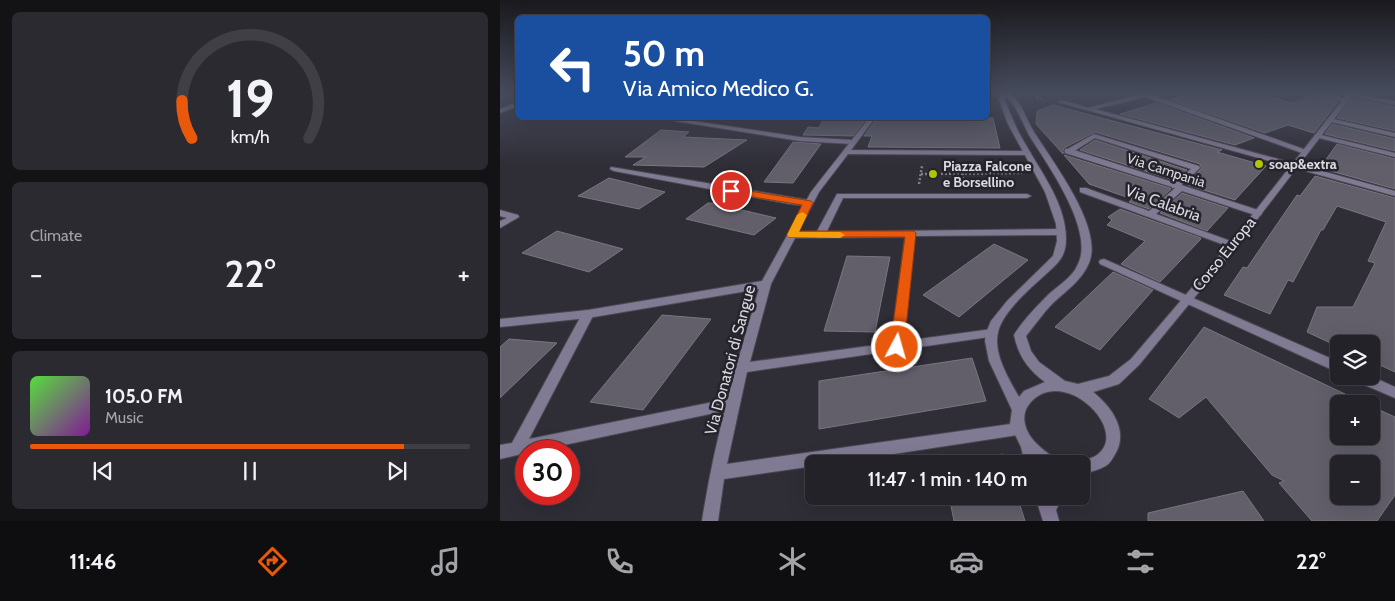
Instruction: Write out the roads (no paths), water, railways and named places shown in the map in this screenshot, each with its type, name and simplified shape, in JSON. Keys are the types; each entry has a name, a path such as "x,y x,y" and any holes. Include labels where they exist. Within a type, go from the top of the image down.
{"street":[{"path":"1008,117 1014,132 1056,209 1062,246 1058,257 1005,310 992,333 994,356 1018,409 1018,429 1030,455"},
{"path":"1023,117 1064,184 1085,233 1086,257 1081,270 1048,302 1020,335 1022,348 1028,360 1042,374 1062,386"},
{"path":"1118,117 1395,194"},
{"path":"1209,117 1305,151"},
{"name":"Corso Europa","path":"1077,390 1114,380 1135,362 1234,244 1331,117"},
{"path":"681,120 800,139 853,142"},
{"name":"Via Donatori di Sangue","path":"710,521 717,473 733,404 766,284 808,203 870,120"},
{"path":"1329,120 1395,134"},
{"name":"Via Campania","path":"1177,187 1196,168 1094,136 1068,150 1177,187 1258,213"},
{"path":"1317,136 1395,155"},
{"path":"846,152 1027,153"},
{"path":"614,169 808,203"},
{"path":"1151,214 1177,187"},
{"name":"Via Calabria","path":"1083,190 1234,244"},
{"path":"820,235 840,196 1027,196"},
{"path":"500,213 515,216 500,225"},
{"path":"792,235 1061,232"},
{"path":"897,347 910,233"},
{"path":"1104,262 1330,364"},
{"path":"500,323 588,314 766,284"},
{"path":"521,440 588,314"},
{"path":"742,368 992,333"},
{"path":"1378,385 1395,393"},
{"path":"1018,409 1025,399 1035,391 1048,386 1062,386 1092,397 1103,407 1111,420 1115,433 1112,446 1105,458 1090,466"},
{"path":"556,440 733,404"},
{"path":"717,473 1018,429"},
{"path":"1028,447 1037,455"},
{"path":"500,452 515,448"}],"place":[{"name":"soap&extra","path":"1259,164"},
{"name":"Piazza Falcone e Borsellino","path":"933,174"}]}
